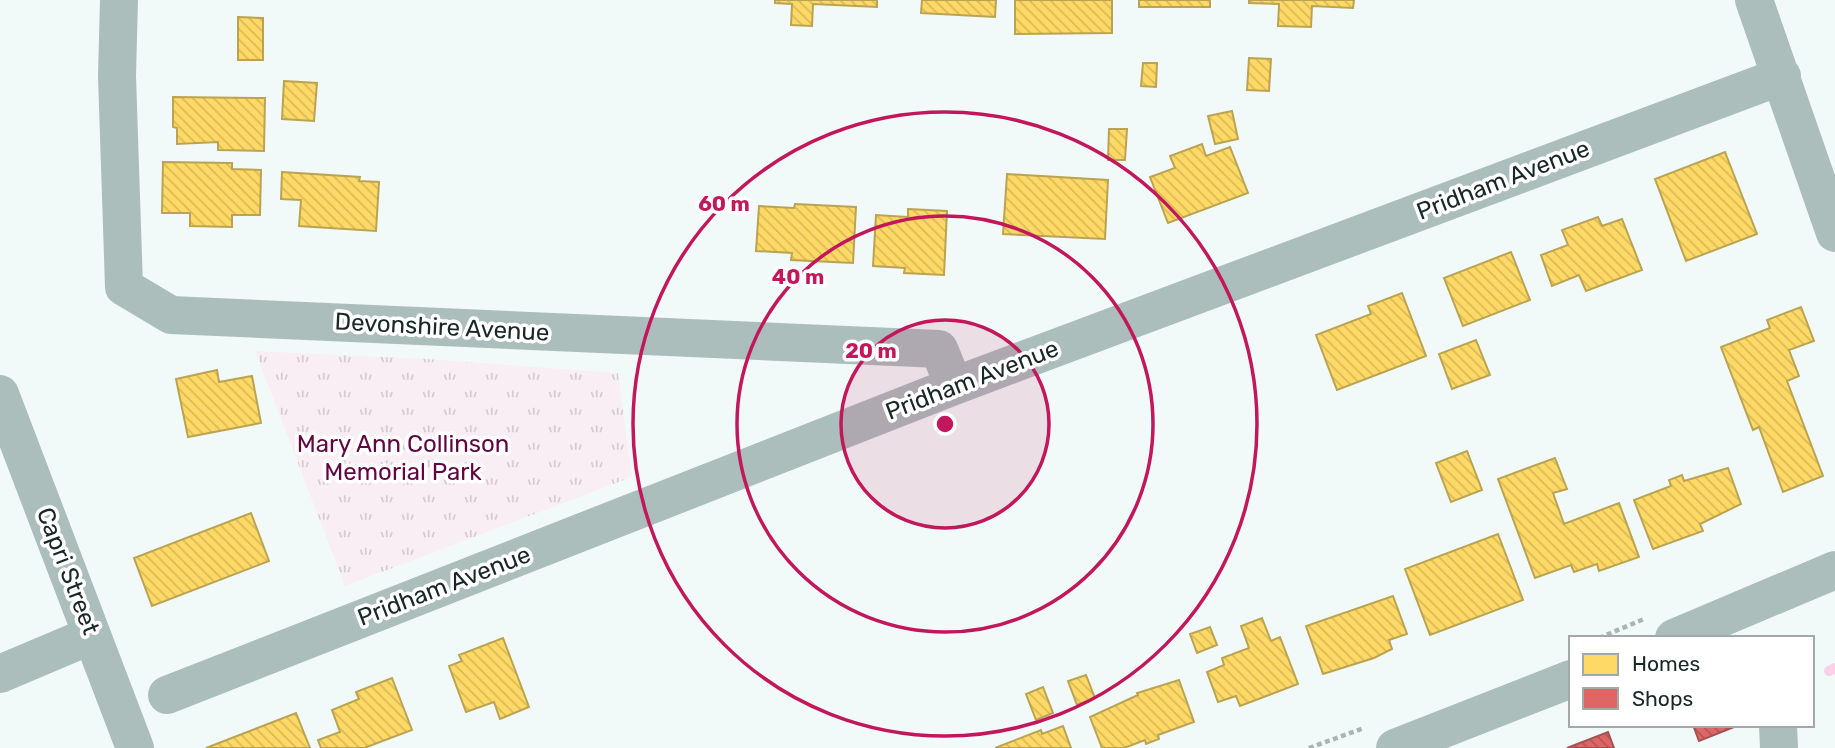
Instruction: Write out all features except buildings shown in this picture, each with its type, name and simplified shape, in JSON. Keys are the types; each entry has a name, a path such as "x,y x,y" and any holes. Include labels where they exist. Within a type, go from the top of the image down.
{"street":[{"name":"Devonshire Avenue","path":"119,0 117,76 124,287 172,315 939,349 954,386"},
{"path":"1754,0 1835,233"},
{"name":"Pridham Avenue","path":"167,695 954,386 1782,76"},
{"name":"Capri Street","path":"0,394 135,748"},
{"path":"1685,636 1745,625 1835,570"},
{"path":"0,674 92,635"},
{"path":"1395,748 1569,680"},
{"path":"1778,727 1779,748"}],"green space":[{"name":"Mary Ann Collinson Memorial Park","path":"255,351 427,359 618,373 632,477 345,586"}],"waterway":[{"path":"1829,671 1835,668"}]}
